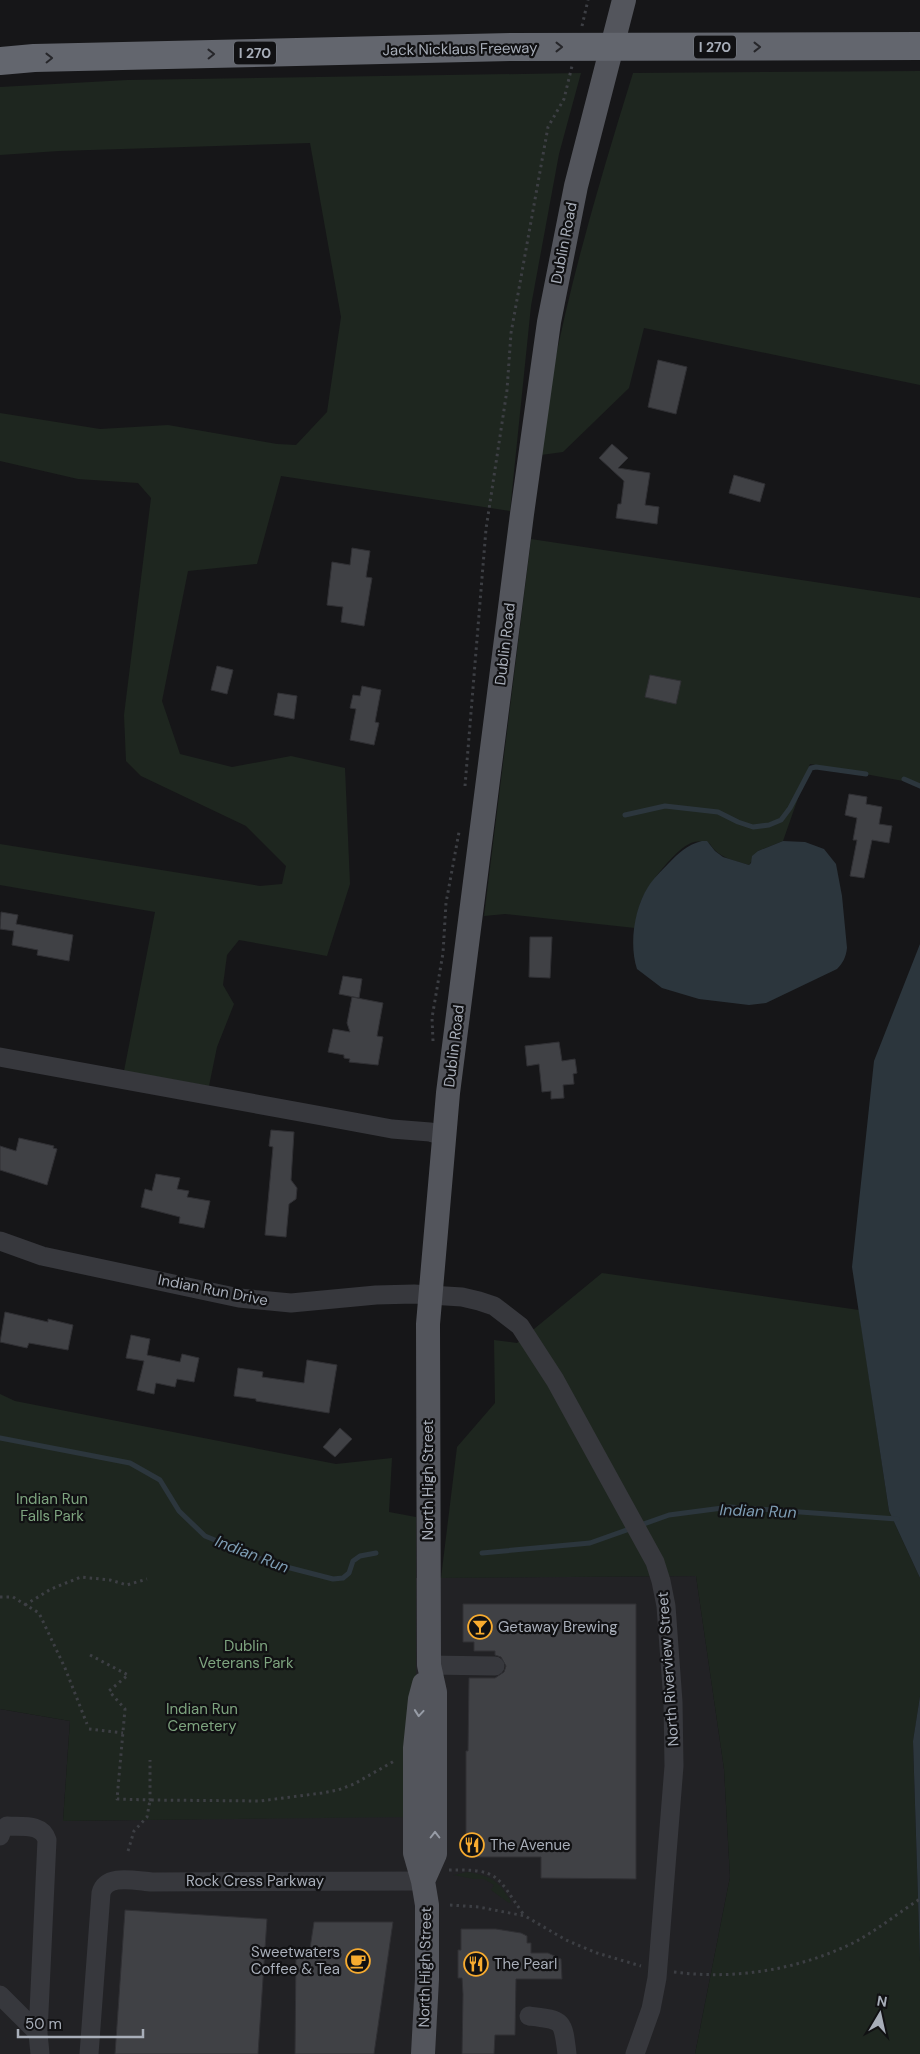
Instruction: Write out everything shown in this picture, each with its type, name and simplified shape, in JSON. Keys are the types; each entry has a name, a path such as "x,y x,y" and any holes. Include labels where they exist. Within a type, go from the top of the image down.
{"highway":[{"name":"Jack Nicklaus Freeway","path":"0,61 34,58 510,47 920,46"}],"main road":[{"name":"Dublin Road","path":"430,1295 444,1136 521,520 549,322 574,194 624,0"},
{"name":"North High Street","path":"423,2054 427,1979 427,1905 423,1881 435,1854 436,1692 429,1665 428,1324 430,1295"}],"street":[{"path":"0,1057 392,1129 430,1132 444,1136"},
{"name":"Indian Run Drive","path":"0,1241 42,1256 239,1298 269,1302 318,1301 376,1295 430,1295"},
{"name":"North Riverview Street","path":"430,1295 462,1297 494,1306 520,1326 555,1380 649,1550 662,1582 666,1606 673,1702 674,1766 657,1978 651,2009 635,2054"},
{"path":"429,1665 495,1666"},
{"path":"0,1836 2,1830 7,1826 40,1828 45,1833 47,1840 38,2033 40,2054"},
{"name":"Rock Cress Parkway","path":"89,2054 100,1899 105,1884 117,1880 152,1882 423,1881"},
{"path":"0,1995 38,2033"},
{"path":"529,2016 553,2018 559,2021 562,2025 567,2054"}],"path":[{"path":"580,33 588,0"},
{"path":"465,794 486,529 507,390 511,333 548,127 564,99 574,60"},
{"path":"434,1046 432,1018 443,952 446,903 461,825"},
{"path":"26,1605 51,1589 81,1577 110,1580 128,1585 147,1579"},
{"path":"0,1597 12,1597 39,1613 65,1668 87,1724"},
{"path":"90,1655 128,1675 110,1691 125,1709 117,1799 260,1801 322,1793 354,1784 399,1758"},
{"path":"88,1729 123,1733"},
{"path":"128,1851 134,1831 147,1817 150,1800 150,1760"},
{"path":"446,1870 474,1869 489,1872 500,1880 525,1916 546,1930 597,1953 647,1968"},
{"path":"665,1971 722,1976 794,1965 854,1942 920,1899"},
{"path":"450,1905 479,1907 525,1916"}],"shaded area":[{"path":"707,841 723,857 749,865 752,856 758,851 783,841 805,842 824,849 836,864 842,896 847,948 843,962 839,967 766,1003 749,1005 699,999 662,988 637,969 633,938 636,916 643,896 655,878 676,856 687,847"},
{"path":"920,944 920,1578 889,1511 852,1267 874,1061"},
{"path":"696,1576 724,1769 730,1877 695,2054 0,2054 0,1709 70,1721 63,1821 416,1816 416,1578"},
{"path":"920,1696 920,1961 913,1741"}],"green space":[{"path":"920,71 920,385 644,328 629,388 563,452 541,455 550,386 578,261 633,73"},
{"path":"581,73 559,154 531,306 510,511 281,476 257,564 188,571 162,701 180,754 232,767 291,756 345,768 350,884 327,956 239,940 227,955 223,985 234,1004 217,1047 209,1086 124,1071 155,912 0,885 0,844 260,886 282,884 286,866 246,826 141,776 126,761 124,715 151,498 138,483 78,479 0,461 0,413 100,429 168,425 277,444 296,445 327,412 341,317 310,143 59,151 0,155 0,87 127,80"},
{"path":"531,539 920,598 920,784 810,764 783,841 758,851 749,865 722,855 705,842 694,842 685,846 658,874 648,889 639,906 635,928 505,914 484,916"},
{"path":"602,1273 859,1310 889,1511 920,1578 920,1696 913,1742 920,1961 920,2054 695,2054 730,1877 724,1769 696,1576 441,1578 457,1447 495,1403 494,1340 517,1343"},
{"name":"Dublin Veterans Park","path":"0,1394 15,1401 336,1464 392,1458 389,1512 416,1517 416,1817 63,1821 70,1721 0,1709"},
{"path":"467,1872 494,1880 503,1889 511,1902 509,1903 491,1890 494,1885 484,1879 453,1875"}],"building":[{"path":"658,360 687,367 676,414 648,407"},
{"path":"612,444 628,458 618,468 650,473 645,505 659,507 657,524 616,518 618,504 621,504 624,481 599,458"},
{"path":"734,475 765,484 760,502 729,493"},
{"path":"352,548 370,551 366,577 372,578 364,626 341,622 343,607 327,605 332,562 350,565"},
{"path":"217,666 233,670 227,694 211,690"},
{"path":"650,675 681,681 676,704 645,697"},
{"path":"362,686 381,690 375,722 379,723 374,745 350,740 356,709 350,708 353,695 360,696"},
{"path":"278,693 297,696 294,719 274,715"},
{"path":"849,794 867,797 866,804 882,807 879,824 892,826 889,843 872,840 864,878 850,876 857,840 853,840 857,818 845,815"},
{"path":"1,912 18,915 16,924 73,935 69,961 37,955 38,950 12,945 14,931 0,929"},
{"path":"530,937 552,937 550,978 529,977"},
{"path":"343,976 362,979 359,998 339,994"},
{"path":"352,997 383,1003 377,1036 383,1037 378,1065 349,1062 350,1059 344,1058 344,1055 328,1052 333,1029 350,1032 347,1023"},
{"path":"559,1042 562,1061 575,1059 577,1073 573,1074 574,1084 563,1085 564,1098 551,1099 551,1091 542,1092 539,1064 527,1066 525,1046"},
{"path":"271,1130 294,1132 291,1180 297,1188 296,1199 289,1204 286,1237 265,1235 273,1147 269,1146"},
{"path":"19,1138 54,1146 53,1148 57,1149 47,1185 0,1170 0,1146 16,1151"},
{"path":"156,1174 180,1178 177,1189 189,1191 187,1197 210,1201 204,1228 179,1223 180,1217 141,1207 145,1189 152,1191"},
{"path":"5,1312 48,1322 48,1319 73,1325 68,1350 29,1343 27,1348 0,1342"},
{"path":"131,1335 150,1339 147,1355 180,1362 182,1354 199,1358 194,1382 177,1379 175,1387 156,1383 154,1394 137,1390 144,1361 126,1358"},
{"path":"307,1360 337,1365 329,1413 234,1396 238,1368 263,1372 262,1377 304,1383"},
{"path":"340,1428 352,1439 335,1457 323,1447"},
{"path":"463,1604 636,1604 636,1879 541,1878 541,1857 466,1857 466,1751 468,1751 469,1678 495,1678 504,1672 506,1666 501,1657 495,1655 495,1651 474,1651 474,1642 463,1642"},
{"path":"125,1910 267,1919 258,2054 115,2054"},
{"path":"314,1922 393,1922 374,2054 295,2054 296,1948 310,1948"},
{"path":"461,1929 496,1929 521,1933 527,1936 527,1943 531,1943 531,1953 548,1953 561,1959 562,1979 516,1979 515,2035 495,2035 494,2054 462,2054 463,1994 462,1978 458,1978 458,1950 461,1950"}],"waterway":[{"path":"625,815 665,806 718,812 753,827 769,825 781,820 790,808 811,768 816,767 866,774"},
{"path":"904,779 920,786"},
{"name":"Indian Run","path":"0,1438 130,1463 160,1480 179,1511 205,1536 271,1563 333,1579 343,1578 349,1573 353,1561 360,1556 376,1553"},
{"name":"Indian Run","path":"482,1553 590,1543 669,1515 730,1507 897,1519"}],"place":[{"name":"Getaway Brewing","path":"480,1627"},
{"name":"The Avenue","path":"472,1845"},
{"name":"Sweetwaters Coffee & Tea","path":"358,1961"},
{"name":"The Pearl","path":"476,1964"}],"park label":[{"name":"Indian Run Falls Park","path":"52,1508"},
{"name":"Indian Run Cemetery","path":"202,1718"}]}
